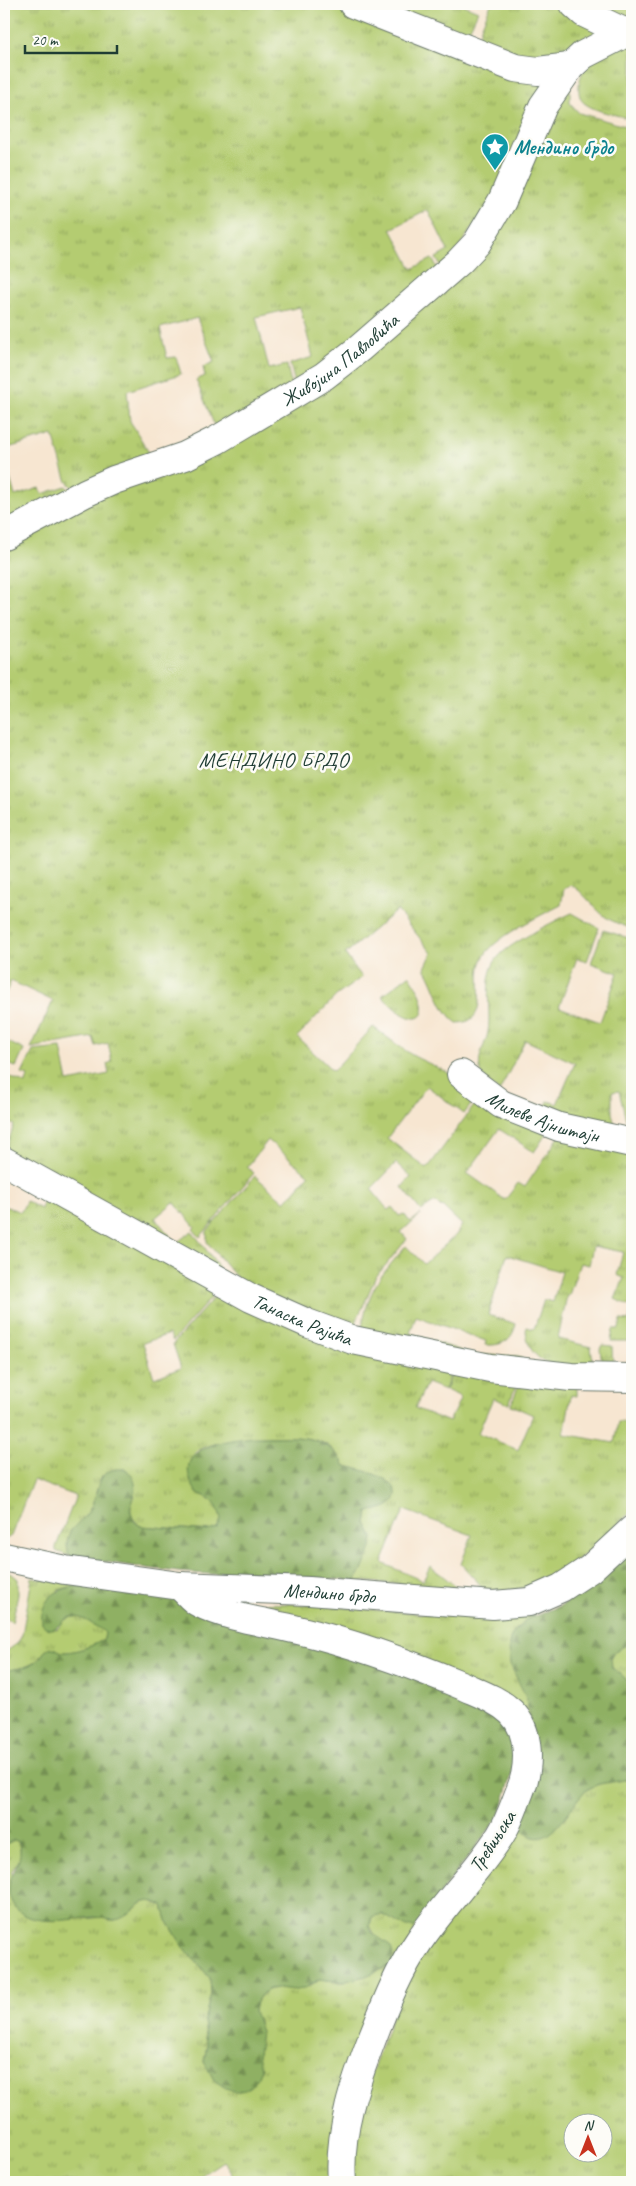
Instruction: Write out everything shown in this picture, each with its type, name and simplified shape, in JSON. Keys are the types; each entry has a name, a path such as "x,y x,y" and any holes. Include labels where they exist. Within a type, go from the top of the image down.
{"street":[{"name":"Живојина Павловића","path":"352,4 515,68 538,71 570,67"},
{"name":"Живојина Павловића","path":"574,4 584,12 629,32"},
{"name":"Живојина Павловића","path":"4,536 85,493 114,480 185,456 217,440 324,376 360,348 459,262 477,243 502,201 542,106 570,67 583,56 629,32"},
{"name":"Милеве Ајнштајн","path":"461,1074 501,1104 559,1127 632,1143"},
{"name":"Танаска Рајића","path":"4,1161 251,1298 307,1323 353,1340 490,1368 571,1377 632,1378"},
{"name":"Мендино брдо","path":"4,1557 65,1570 180,1586 309,1591 493,1605 529,1602 561,1588 590,1569 632,1530"},
{"name":"Требињска","path":"180,1586 197,1603 364,1648 488,1697 513,1713 524,1734 528,1758 522,1787 512,1813 486,1856 419,1940 400,1972 379,2021 357,2076 347,2114 342,2144 342,2182"}],"green space":[{"path":"4,4 339,4 552,76 503,183 443,270 436,258 448,251 428,210 391,229 412,269 432,259 440,272 296,388 290,364 313,357 300,307 256,317 269,369 287,365 292,389 215,427 196,380 205,376 203,367 214,362 197,318 160,328 167,358 176,357 181,374 127,391 130,421 151,456 76,491 67,482 53,435 4,449"},
{"path":"371,4 461,4 478,11 464,41"},
{"path":"491,4 566,4 603,29 578,50 533,63 476,46"},
{"path":"586,4 632,4 632,18 626,20"},
{"path":"632,36 632,120 589,106 581,99 579,90 580,80 586,67"},
{"path":"570,83 570,103 579,113 632,128 632,929 606,917 580,891 571,885 564,889 561,905 517,928 487,952 482,960 480,969 478,1009 468,1021 457,1023 446,1012 425,968 432,953 397,910 345,954 362,977 336,996 297,1037 333,1071 373,1027 412,1055 457,1078 472,1091 475,1099 464,1114 427,1086 387,1138 427,1169 479,1099 510,1115 549,1130 534,1152 499,1129 467,1173 505,1200 518,1183 525,1187 561,1134 632,1152 632,1307 615,1299 624,1278 617,1275 623,1252 593,1246 589,1265 580,1263 569,1295 567,1295 558,1339 591,1347 594,1370 570,1368 548,1363 532,1351 526,1327 534,1329 544,1300 553,1302 562,1272 507,1255 488,1315 516,1324 509,1338 496,1345 485,1345 486,1341 416,1316 410,1333 479,1357 481,1355 519,1356 523,1361 522,1365 410,1349 362,1336 364,1318 371,1295 381,1276 406,1246 424,1264 456,1235 462,1225 435,1202 421,1211 402,1187 411,1177 396,1163 371,1189 388,1210 392,1207 399,1216 404,1214 410,1222 421,1214 401,1232 407,1239 375,1278 358,1316 354,1330 349,1334 343,1334 289,1310 242,1284 207,1242 207,1231 255,1176 285,1202 309,1175 268,1140 247,1167 254,1173 200,1237 193,1229 195,1227 174,1202 155,1218 176,1243 192,1231 216,1263 220,1273 161,1243 4,1154 14,1125 4,1121 5,1075 26,1084 28,1076 22,1074 33,1051 61,1048 68,1082 109,1074 107,1064 112,1062 108,1043 96,1046 93,1037 31,1048 53,1001 11,981 4,997 4,543 88,500 183,466 229,444 336,376 447,281 476,254 494,232 510,207 539,128 554,98"},
{"path":"4,457 15,496 39,488 42,494 66,486 72,493 4,529"},
{"path":"572,913 599,928 587,961 577,958 559,1007 600,1022 618,973 591,963 603,930 632,939 632,1130 627,1124 619,1091 612,1092 612,1113 617,1134 543,1113 548,1101 557,1104 575,1063 525,1040 499,1092 485,1079 480,1069 479,1064 488,1032 488,992 494,963 500,955 523,938"},
{"path":"409,975 418,989 422,1001 423,1010 421,1016 415,1018 406,1016 395,1009 382,996"},
{"path":"4,1040 24,1050 16,1067 4,1063"},
{"path":"46,1193 220,1287 173,1341 169,1334 143,1343 154,1378 181,1368 173,1344 222,1288 453,1367 445,1390 427,1383 415,1408 449,1422 461,1397 446,1390 455,1367 519,1377 509,1404 493,1398 478,1433 518,1450 533,1415 511,1405 522,1377 577,1385 577,1396 571,1395 564,1434 614,1443 618,1422 629,1422 630,1435 632,1435 632,1511 587,1552 550,1578 524,1588 486,1591 461,1564 472,1535 404,1510 382,1563 423,1581 430,1566 458,1588 355,1581 362,1571 373,1538 366,1523 368,1512 390,1504 395,1497 396,1491 373,1474 345,1466 332,1449 321,1442 296,1437 260,1437 225,1441 210,1445 198,1450 191,1459 189,1471 197,1493 211,1500 220,1513 221,1524 213,1531 140,1526 131,1516 131,1503 135,1496 103,1475 92,1505 70,1533 67,1546 69,1556 56,1551 56,1547 76,1496 33,1480 11,1536 4,1540 4,1206 21,1212 26,1201 41,1209"},
{"path":"632,1307 632,1341 611,1341 613,1329 619,1329 621,1320 629,1321"},
{"path":"602,1345 612,1346 613,1370 603,1370 600,1349"},
{"path":"253,1437 293,1437 317,1441 337,1454 345,1466 376,1475 390,1483 395,1489 396,1495 391,1504 385,1508 368,1512 366,1523 373,1538 362,1571 355,1581 179,1572 69,1556 67,1546 70,1533 87,1514 104,1475 116,1469 126,1469 134,1480 135,1489 130,1510 134,1521 140,1526 208,1531 217,1528 221,1520 218,1510 210,1499 197,1493 189,1478 189,1466 193,1457 213,1445"},
{"path":"632,1550 632,1642 615,1651 611,1657 612,1668 632,1686 632,1777 621,1781 598,1784 588,1789 556,1828 542,1837 533,1837 523,1830 519,1820 538,1760 525,1695 510,1664 509,1645 511,1636 525,1620 562,1605 592,1585"},
{"path":"4,1572 12,1574 18,1579 18,1595 12,1622 4,1617"},
{"path":"32,1578 84,1586 58,1590 46,1628 57,1629 64,1621 70,1618 81,1618 102,1629 105,1633 104,1639 91,1646 73,1651 63,1652 48,1649 33,1664 18,1669 4,1670 4,1653 18,1643 22,1635"},
{"path":"84,1586 181,1600 342,1649 499,1713 511,1732 516,1759 500,1815 415,1927 405,1927 382,1914 372,1917 371,1931 391,1948 393,1955 391,1965 366,1976 343,1982 319,1979 304,1989 269,1989 256,2002 254,2011 261,2032 258,2054 261,2069 253,2084 245,2090 235,2092 224,2087 214,2080 204,2062 207,2044 204,2021 211,1994 210,1978 182,1945 167,1920 163,1906 148,1901 136,1907 126,1916 113,1920 94,1917 49,1920 27,1916 19,1911 12,1903 9,1894 9,1886 20,1851 19,1842 14,1840 4,1845 4,1670 18,1669 33,1664 48,1649 63,1652 73,1651 91,1646 104,1639 105,1633 102,1630 77,1617 69,1618 52,1629 42,1624 44,1607 53,1595 67,1588"},
{"path":"239,1603 295,1604 495,1619 534,1615 517,1628 509,1645 525,1695 532,1726"},
{"path":"632,1642 632,1686 612,1668 611,1657 615,1651"},
{"path":"632,1777 632,2182 352,2182 350,2132 406,1977 519,1820 553,1830 584,1792 600,1784"},
{"path":"14,1840 19,1842 21,1857 11,1872 85,1919 102,1917 114,1920 127,1914 144,1902 151,1901 163,1906 167,1920 182,1945 210,1978 211,1994 204,2021 207,2044 204,2062 258,2076 259,2031 254,2009 255,2003 265,1992 277,1988 304,1988 319,1979 343,1982 386,1968 387,1944 377,1938 370,1926 372,1917 377,1915 387,1916 403,1924 415,1927 329,2182 237,2182 223,2161 191,2182 4,2182 4,1845"}],"place":[{"name":"Мендино брдо","path":"495,171"}],"district":[{"name":"МЕНДИНО БРДО","path":"274,760"}]}
